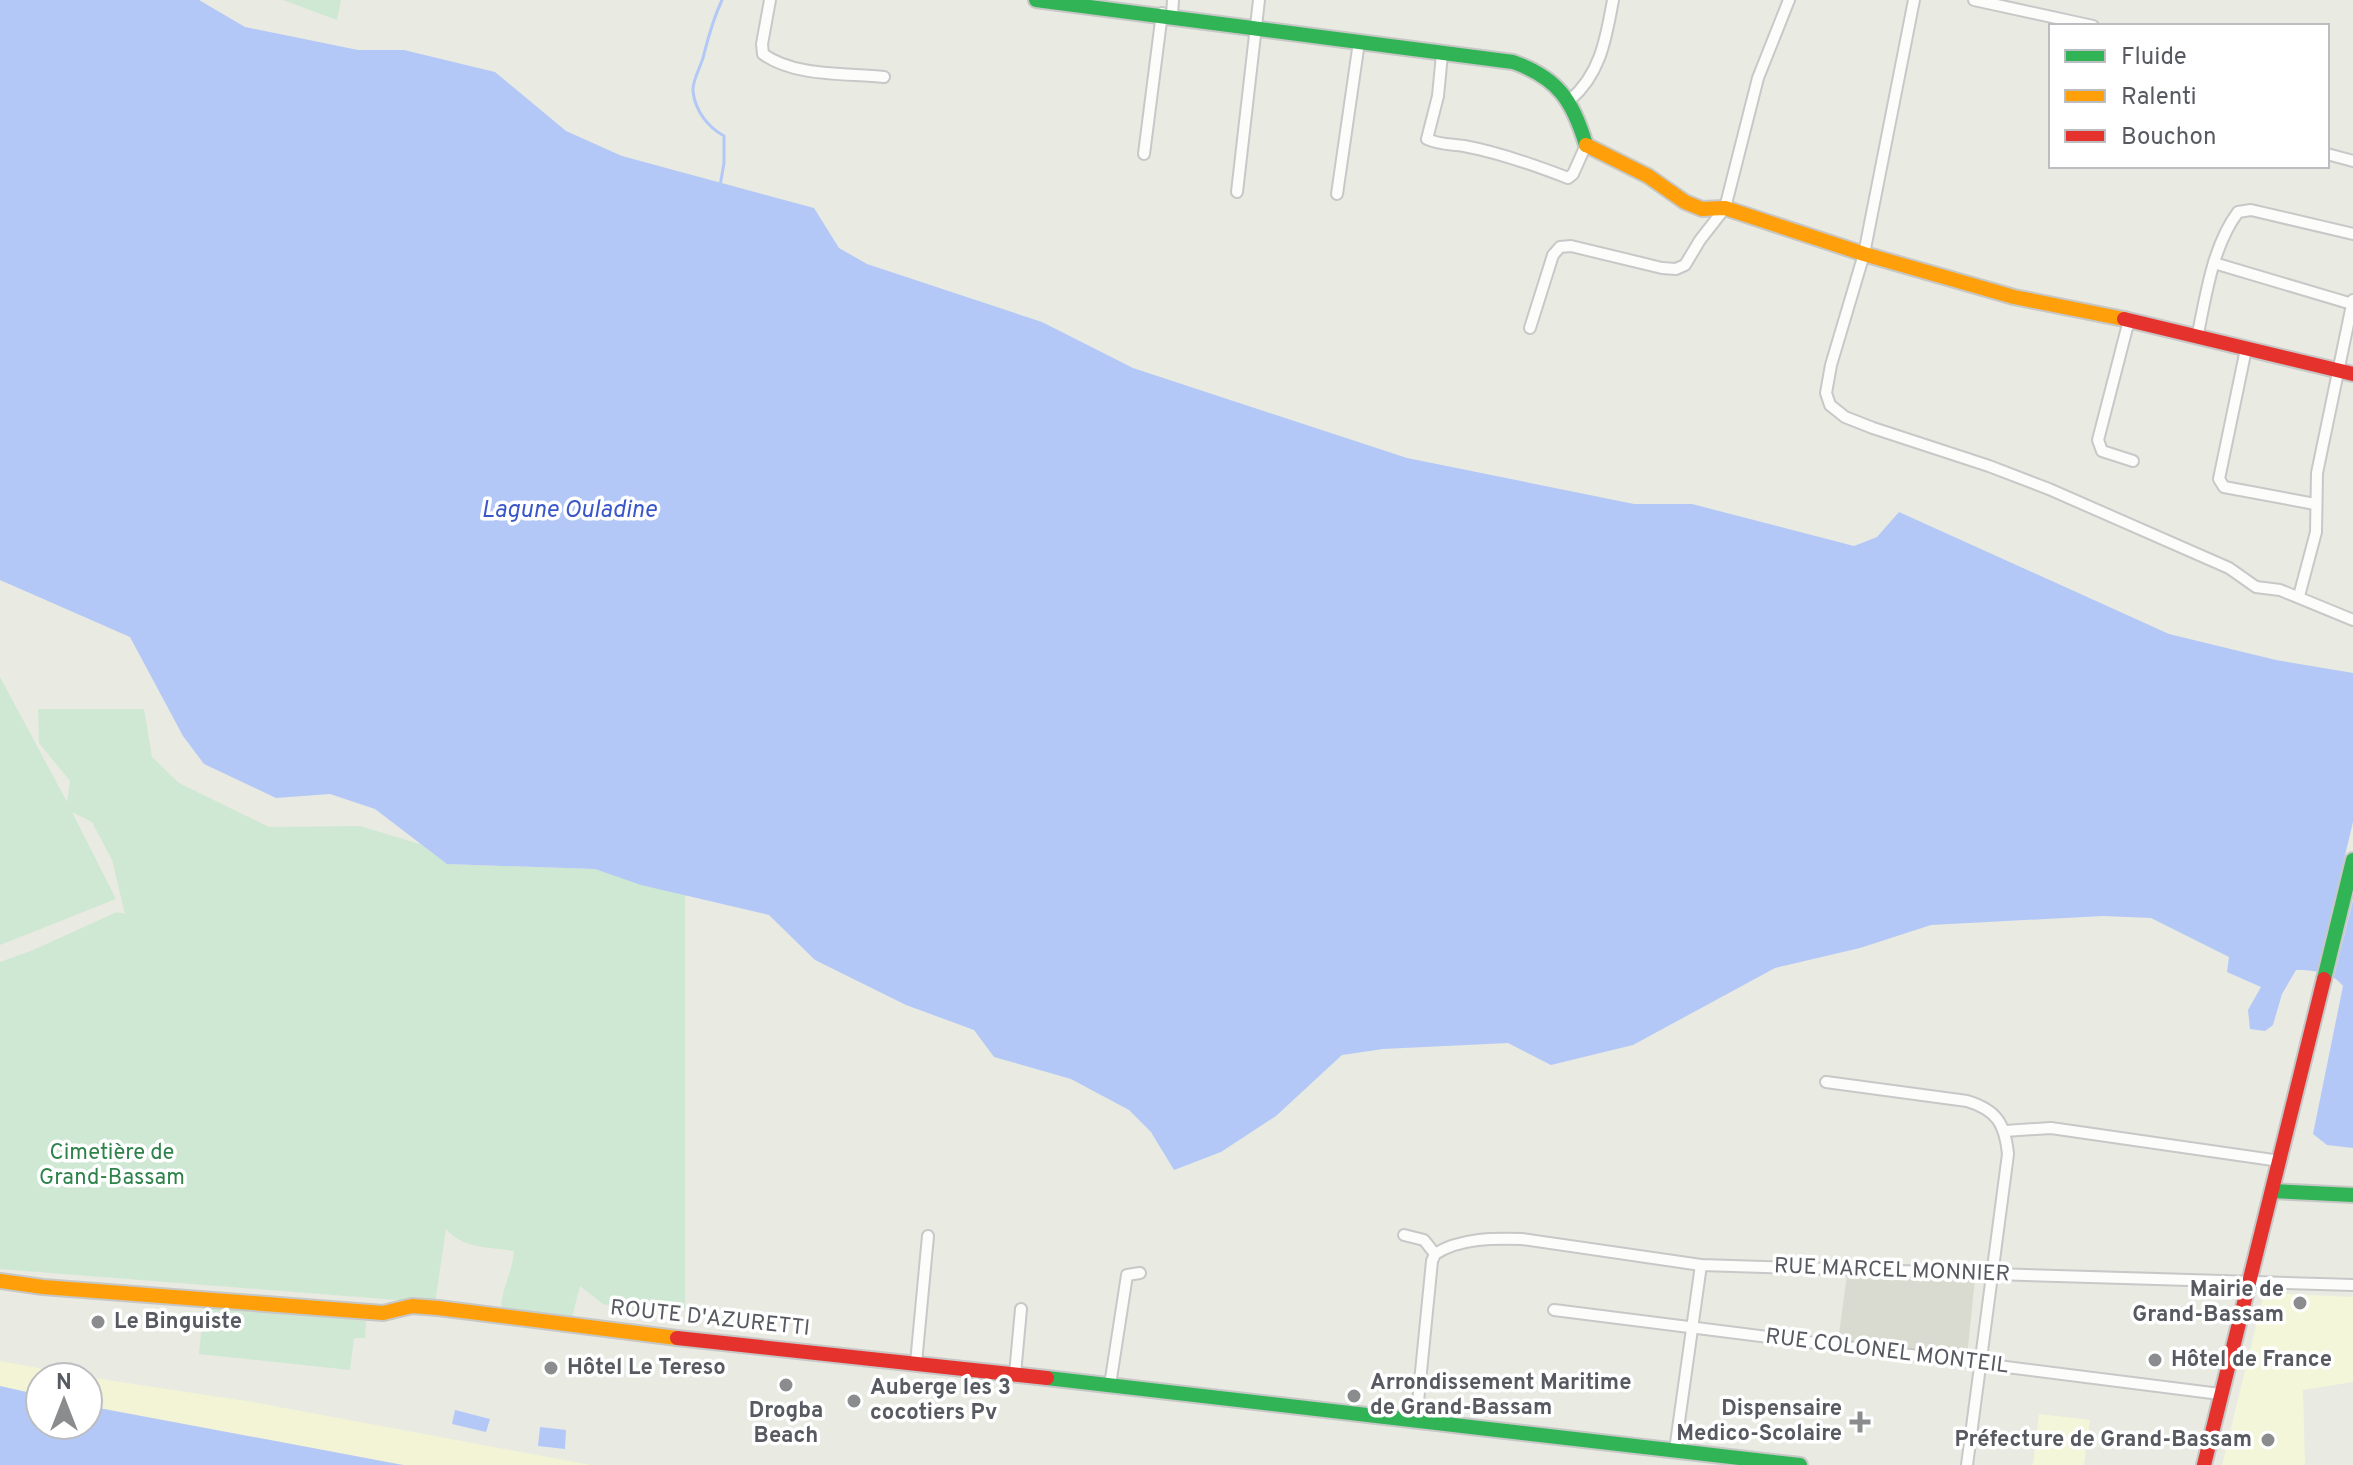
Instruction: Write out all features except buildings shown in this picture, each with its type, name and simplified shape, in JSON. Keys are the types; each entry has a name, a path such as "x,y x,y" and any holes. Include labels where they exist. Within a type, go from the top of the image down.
{"street":[{"path":"770,0 762,44 763,54 774,62 800,68 884,77"},
{"path":"1036,0 1169,9 1359,42 1515,62 1541,74 1570,100 1586,145 1573,174 1568,178 1534,165 1427,139 1438,96 1442,54"},
{"path":"1237,192 1259,0"},
{"path":"1570,100 1586,83 1607,42 1613,0"},
{"path":"1530,328 1553,255 1560,247 1571,246 1676,269 1685,265 1725,208 1758,78 1789,0"},
{"path":"1914,0 1864,254 1826,393 1830,405 1873,428 2049,489 2229,568 2256,587 2299,596 2353,620"},
{"path":"1974,0 2084,24"},
{"path":"1144,154 1169,9"},
{"path":"1337,194 1359,42"},
{"path":"1586,145 1648,176 1685,202 1702,209 1725,208 1864,254 2014,297 2129,320 2353,374"},
{"path":"2329,155 2353,161"},
{"path":"2197,338 2214,263 2234,218 2242,210 2353,234"},
{"path":"2214,263 2352,302 2317,473 2316,532 2299,596"},
{"path":"2129,320 2098,440 2102,451 2133,461"},
{"path":"2246,349 2219,479 2224,487 2315,504"},
{"path":"2204,1465 2353,860"},
{"path":"1826,1082 1967,1101 1984,1106 2005,1131 2008,1154 1967,1465"},
{"path":"2005,1131 2051,1128 2280,1161"},
{"path":"2272,1191 2353,1195"},
{"path":"1404,1235 1424,1240 1435,1254 1416,1422"},
{"path":"916,1363 928,1236"},
{"name":"RUE MARCEL MONNIER","path":"1435,1254 1477,1240 1497,1238 1701,1265 2353,1285"},
{"path":"1675,1450 1701,1265"},
{"path":"1110,1385 1127,1275 1140,1273"},
{"name":"ROUTE D'AZURETTI","path":"0,1281 383,1313 412,1306 438,1308 589,1328 1800,1465"},
{"path":"1015,1374 1021,1309"},
{"name":"RUE COLONEL MONTEIL","path":"1554,1310 2220,1394"}],"shaded area":[{"path":"1847,1275 1975,1279 1967,1356 1838,1341"},
{"path":"2271,1293 2353,1297 2353,1382 2303,1390 2305,1465 2222,1465 2263,1297"},
{"path":"2039,1414 2090,1420 2084,1465 2033,1465"}],"green space":[{"path":"283,0 341,0 337,20"},
{"name":"Cimetière de Grand-Bassam","path":"0,677 67,802 70,781 39,743 38,709 144,709 152,757 179,783 269,827 360,826 423,845 447,864 595,869 640,884 685,883 685,1309 624,1309 603,1304 580,1286 572,1317 501,1310 514,1251 468,1244 446,1229 435,1303 0,1269 0,962 117,912 125,914 112,860 92,822 72,812 116,899 0,945"},
{"path":"204,1304 366,1321 365,1338 354,1338 350,1370 199,1354"}],"sand":[{"path":"0,1361 24,1365 24,1391 0,1386"},
{"path":"104,1379 253,1402 591,1465 403,1465 104,1409"}],"water":[{"name":"Lagune Ouladine","path":"0,0 199,0 245,27 358,50 404,50 495,72 566,131 622,156 814,208 839,248 867,264 1042,322 1133,368 1407,458 1634,504 1692,504 1854,546 1877,537 1899,512 2169,634 2276,660 2353,673 2353,1148 2327,1145 2313,1134 2343,986 2339,981 2322,973 2296,970 2282,994 2273,1025 2265,1031 2250,1029 2248,1010 2261,987 2227,972 2229,957 2151,918 2103,916 1931,925 1860,948 1775,968 1633,1045 1551,1065 1508,1043 1383,1049 1342,1055 1276,1116 1221,1152 1174,1170 1151,1132 1129,1110 1071,1079 994,1057 974,1030 906,1005 815,960 769,915 641,885 595,869 447,864 375,809 330,794 276,798 204,764 183,736 130,637 0,580"},
{"path":"0,1386 24,1391 24,1441 104,1441 104,1409 403,1465 0,1465"},
{"path":"455,1410 490,1419 486,1432 452,1424"},
{"path":"540,1427 566,1430 565,1449 538,1446"}],"pier":[{"path":"2353,822 2353,900 2333,980 2316,976"}],"waterway":[{"path":"720,186 724,136 703,118 693,91 722,0"}],"traffic: fast":[{"path":"1036,0 1513,62 1542,76 1562,93 1586,145"},
{"path":"2324,979 2353,860"},
{"path":"2272,1191 2353,1195"},
{"path":"1047,1378 1800,1465"}],"traffic: slow":[{"path":"1586,145 1648,176 1685,202 1702,209 1725,208 1864,254 2014,297 2124,319"},
{"path":"0,1281 383,1313 412,1306 438,1308 677,1338"}],"traffic: jam":[{"path":"2124,319 2353,374"},
{"path":"2204,1465 2324,979"},
{"path":"677,1338 1047,1378"}],"place":[{"name":"Mairie de Grand-Bassam","path":"2300,1303"},
{"name":"Le Binguiste","path":"98,1322"},
{"name":"Hôtel de France","path":"2155,1360"},
{"name":"Hôtel Le Tereso","path":"551,1368"},
{"name":"Drogba Beach","path":"786,1385"},
{"name":"Arrondissement Maritime de Grand-Bassam","path":"1354,1396"},
{"name":"Auberge les 3 cocotiers Pv","path":"854,1401"},
{"name":"Dispensaire Medico-Scolaire","path":"1860,1422"},
{"name":"Préfecture de Grand-Bassam","path":"2268,1440"}]}
